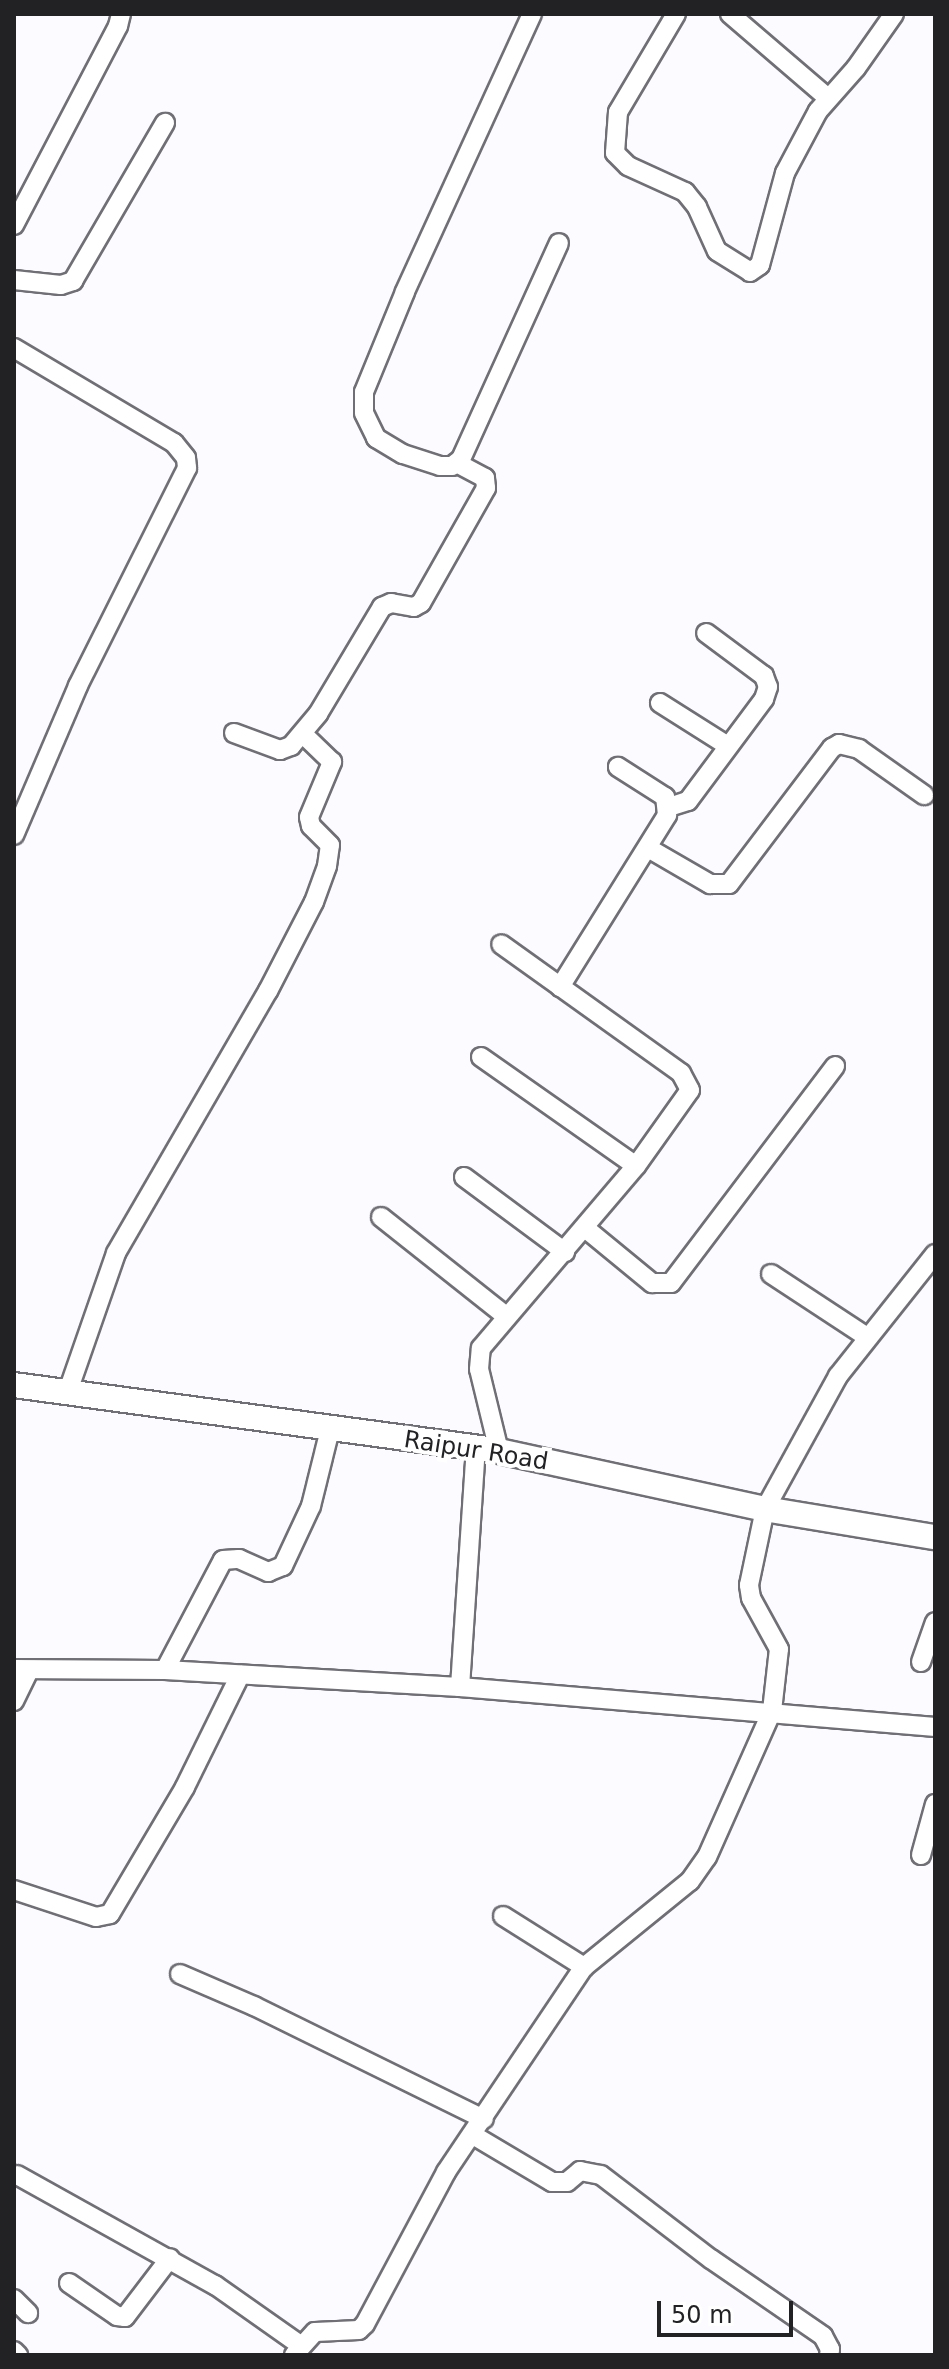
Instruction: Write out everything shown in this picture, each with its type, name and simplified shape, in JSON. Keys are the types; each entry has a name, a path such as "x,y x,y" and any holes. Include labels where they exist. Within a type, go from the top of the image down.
{"main road":[{"name":"Raipur Road","path":"14,1385 487,1450 765,1509 935,1537"}],"street":[{"path":"14,225 118,26 121,14"},
{"path":"234,733 280,750 291,746 303,734 382,607 391,603 414,607 421,603 483,496 485,478 457,463 440,466 386,446 376,438 364,413 364,392 405,292 532,14"},
{"path":"676,14 618,112 615,153 628,166 685,192 697,207 717,251 744,271 753,272 760,265 785,173 827,97 856,68 894,14"},
{"path":"730,14 827,97"},
{"path":"14,280 61,285 73,281 165,123"},
{"path":"457,463 559,243"},
{"path":"14,348 174,443 186,458 187,468 78,686 14,835"},
{"path":"560,987 648,848 669,807 688,801 764,699 768,682 764,676 706,633"},
{"path":"660,703 728,746"},
{"path":"67,1394 116,1253 268,991 314,902 327,866 330,845 311,826 309,817 332,762 303,734"},
{"path":"648,848 710,884 729,884 832,748 839,744 859,749 924,795"},
{"path":"618,767 661,793 669,807"},
{"path":"460,1687 487,1450 478,1358 486,1340 585,1228 689,1096 686,1078 501,944"},
{"path":"481,1057 636,1166"},
{"path":"585,1228 652,1283 671,1283 835,1066"},
{"path":"464,1177 565,1252"},
{"path":"381,1217 506,1316"},
{"path":"17,2175 215,2285 297,2350 315,2332 359,2330 365,2324 432,2196 584,1967 698,1872 772,1711 779,1649 751,1598 749,1585 765,1509 838,1376 935,1254"},
{"path":"771,1274 867,1337"},
{"path":"165,1670 223,1560 239,1559 271,1572 283,1566 311,1506 330,1429"},
{"path":"921,1662 935,1622"},
{"path":"14,1701 22,1669 165,1670 460,1687 935,1727"},
{"path":"14,1890 96,1917 110,1914 185,1787 240,1675"},
{"path":"921,1855 935,1804"},
{"path":"503,1916 584,1967"},
{"path":"180,1974 254,2006 484,2119"},
{"path":"473,2135 552,2182 567,2182 580,2171 601,2175 711,2259 823,2336 830,2349 829,2355"},
{"path":"69,2283 117,2316 125,2317 170,2258"},
{"path":"14,2299 28,2313"}]}
